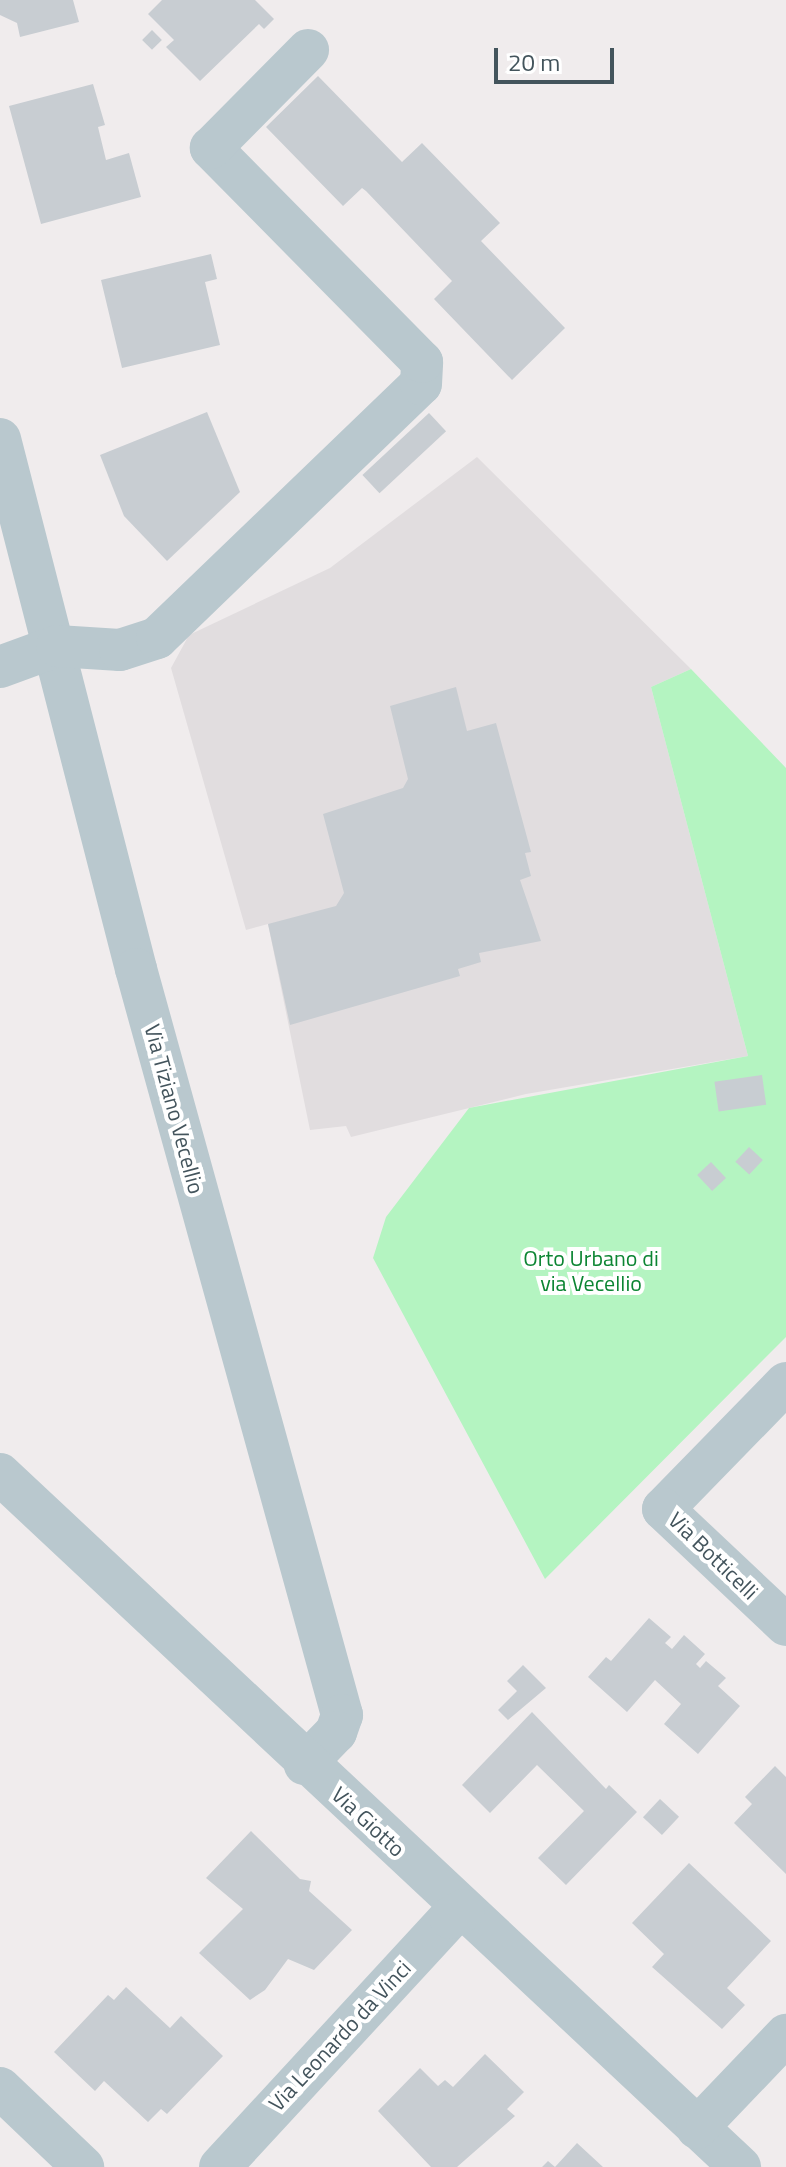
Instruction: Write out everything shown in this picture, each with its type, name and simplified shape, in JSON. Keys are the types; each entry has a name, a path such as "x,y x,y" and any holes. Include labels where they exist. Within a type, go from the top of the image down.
{"street":[{"path":"0,667 57,646 120,650 157,638 421,384 422,362 211,148 308,50"},
{"name":"Via Tiziano Vecellio","path":"0,439 57,646 136,969 342,1715 336,1732 305,1764"},
{"name":"Via Botticelli","path":"786,1383 663,1509 786,1625"},
{"name":"Via Giotto","path":"0,1474 305,1764 740,2167"},
{"name":"Via Leonardo da Vinci","path":"220,2167 441,1927 464,1910"},
{"path":"697,2128 786,2035"},
{"path":"0,2088 83,2167"}],"shaded area":[{"path":"477,457 691,669 651,687 748,1056 526,1094 351,1137 346,1126 310,1130 268,924 246,930 171,668 189,635 330,568"}],"green space":[{"name":"Orto Urbano di via Vecellio","path":"691,669 786,768 786,1337 545,1579 373,1258 386,1217 469,1108 748,1056 651,687"}],"building":[{"path":"0,0 73,0 79,22 20,37 17,23 0,15"},
{"path":"162,0 255,0 274,19 264,29 259,24 200,81 166,47 174,40 148,14"},
{"path":"152,30 162,40 152,50 142,40"},
{"path":"318,76 402,162 422,143 500,223 481,241 565,328 512,380 434,299 452,281 366,191 362,188 343,206 266,127"},
{"path":"93,84 105,125 98,127 106,160 129,153 141,197 41,224 9,106"},
{"path":"211,254 217,279 205,282 220,345 122,368 101,280"},
{"path":"207,412 240,492 167,561 124,516 100,455"},
{"path":"429,413 446,431 379,493 362,475"},
{"path":"456,687 467,731 496,723 531,852 525,853 531,876 520,880 541,941 479,953 481,962 458,969 460,976 290,1025 268,924 336,906 344,893 323,814 403,788 408,779 390,706"},
{"path":"762,1075 766,1105 719,1111 714,1082"},
{"path":"749,1147 763,1160 749,1175 735,1162"},
{"path":"711,1162 726,1178 712,1191 697,1175"},
{"path":"649,1618 671,1637 665,1643 672,1649 684,1635 705,1654 696,1664 700,1668 706,1661 726,1678 718,1686 740,1706 698,1754 664,1724 681,1704 655,1680 627,1712 588,1677 606,1657 611,1661"},
{"path":"523,1665 546,1688 508,1720 498,1710 517,1691 507,1681"},
{"path":"532,1712 606,1789 609,1785 637,1812 566,1885 538,1858 584,1811 537,1765 490,1813 462,1785"},
{"path":"775,1766 786,1777 786,1874 734,1823 752,1804 745,1797"},
{"path":"660,1799 679,1817 662,1835 643,1817"},
{"path":"251,1831 300,1879 311,1881 309,1891 352,1930 314,1970 288,1959 265,1990 250,2000 199,1953 243,1909 206,1878"},
{"path":"689,1863 771,1941 727,1988 745,2005 722,2029 652,1967 664,1954 632,1923"},
{"path":"126,1987 170,2028 181,2016 223,2056 167,2114 161,2109 148,2122 104,2081 95,2091 54,2052 108,1995 114,2000"},
{"path":"485,2054 524,2092 507,2109 515,2116 457,2167 431,2167 378,2111 420,2068 438,2086 445,2080 453,2087"},
{"path":"577,2143 603,2167 555,2167"}]}
